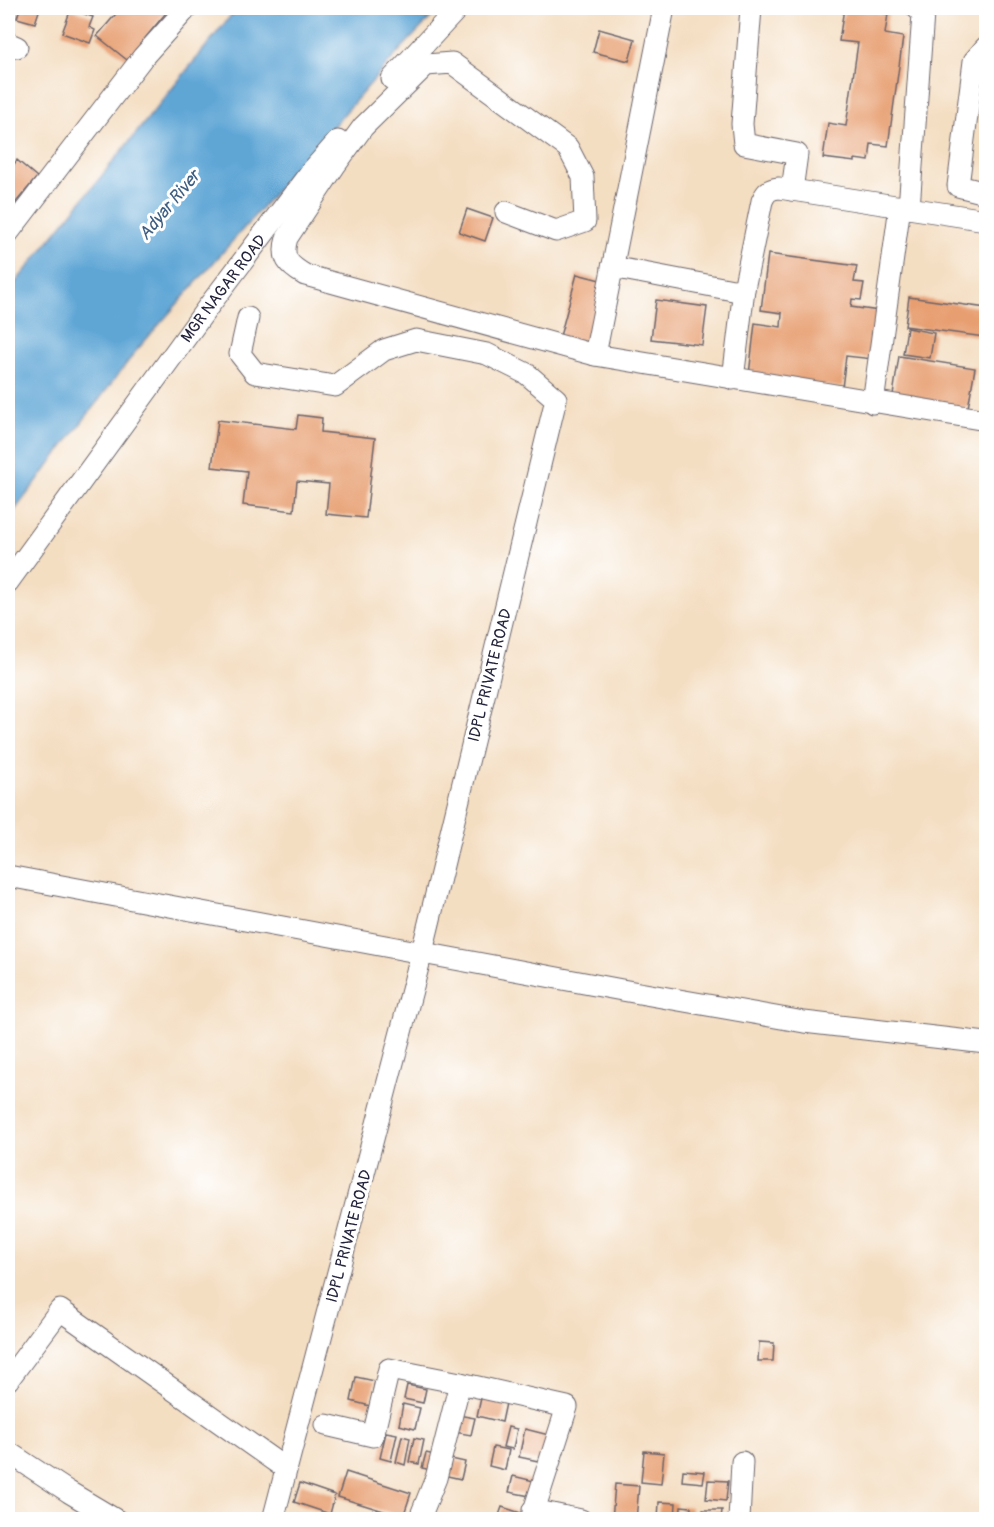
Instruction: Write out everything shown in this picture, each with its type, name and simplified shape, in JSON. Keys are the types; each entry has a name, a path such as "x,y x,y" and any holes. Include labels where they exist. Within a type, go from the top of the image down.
{"street":[{"path":"8,233 142,57 187,8"},
{"name":"MGR NAGAR ROAD","path":"8,582 208,307 309,174 458,8"},
{"path":"595,355 664,8"},
{"path":"751,8 742,124 744,144 797,154 792,190"},
{"path":"873,403 904,207 923,14 917,8"},
{"path":"987,46 974,61 958,186 987,193"},
{"path":"506,212 556,231 585,221 583,177 568,148 452,63 426,65 363,127 287,238 283,250 287,261 305,275 595,355 873,403 987,420"},
{"path":"733,379 744,289 754,234 766,192 771,189 792,190 987,220"},
{"path":"612,267 733,290 744,289"},
{"name":"IDPL PRIVATE ROAD","path":"248,318 240,354 255,373 335,386 384,350 416,340 487,354 527,374 556,399 422,952 273,1520"},
{"path":"8,876 804,1022 987,1043"},
{"path":"8,1380 60,1310 286,1469"},
{"path":"326,1425 373,1436 389,1369 567,1407 532,1515 581,1520"},
{"path":"419,1520 436,1478 460,1383"},
{"path":"8,1452 116,1520"},
{"path":"739,1520 742,1462"}],"water":[{"name":"Adyar River","path":"237,8 440,8 400,50 136,351 8,519 8,292"}],"building":[{"path":"20,8 40,8 35,23 17,18"},
{"path":"121,8 170,8 127,60 97,36"},
{"path":"844,8 888,14 885,34 903,37 888,146 871,144 869,161 855,159 855,162 823,158 828,123 846,126 858,43 839,41"},
{"path":"71,9 93,17 89,27 95,30 90,43 62,33"},
{"path":"599,29 635,39 629,61 593,52"},
{"path":"17,160 37,177 8,212 8,172"},
{"path":"467,209 493,218 485,241 459,232"},
{"path":"768,254 857,266 854,282 864,283 861,300 852,299 851,307 879,311 873,359 846,356 842,388 749,375 755,323 781,327 782,313 761,310"},
{"path":"577,274 604,281 586,347 559,340"},
{"path":"909,297 986,308 984,337 905,326"},
{"path":"656,300 707,307 702,345 651,339"},
{"path":"907,328 934,333 930,358 903,354"},
{"path":"899,356 975,368 968,408 893,395"},
{"path":"298,415 322,418 321,432 375,438 366,518 326,514 329,484 297,481 294,511 243,505 247,471 212,467 218,420 296,429"},
{"path":"759,1342 774,1343 773,1361 758,1361"},
{"path":"356,1377 375,1381 370,1406 351,1401"},
{"path":"407,1385 426,1389 423,1403 404,1399"},
{"path":"481,1398 506,1403 502,1422 477,1416"},
{"path":"403,1404 420,1408 415,1429 399,1425"},
{"path":"458,1415 475,1418 471,1435 454,1432"},
{"path":"508,1427 517,1429 513,1449 503,1447"},
{"path":"525,1429 549,1435 543,1462 519,1457"},
{"path":"386,1432 397,1434 391,1461 380,1458"},
{"path":"402,1436 410,1438 405,1465 396,1462"},
{"path":"414,1438 424,1440 419,1464 409,1462"},
{"path":"493,1447 509,1450 505,1470 489,1466"},
{"path":"644,1451 664,1453 661,1484 641,1482"},
{"path":"426,1453 439,1456 436,1471 422,1468"},
{"path":"447,1458 465,1462 461,1479 443,1475"},
{"path":"683,1470 705,1472 703,1483 682,1481"},
{"path":"346,1472 411,1493 403,1517 338,1497"},
{"path":"513,1476 538,1482 535,1497 509,1492"},
{"path":"708,1480 728,1481 726,1501 706,1499"},
{"path":"300,1483 335,1495 330,1514 294,1502"},
{"path":"615,1484 639,1486 636,1520 612,1520"},
{"path":"659,1502 676,1503 675,1520 658,1520"},
{"path":"681,1506 691,1507 690,1520 680,1520"},
{"path":"502,1507 530,1516 529,1520 498,1518"},
{"path":"703,1510 722,1510 721,1520 703,1520"}]}
